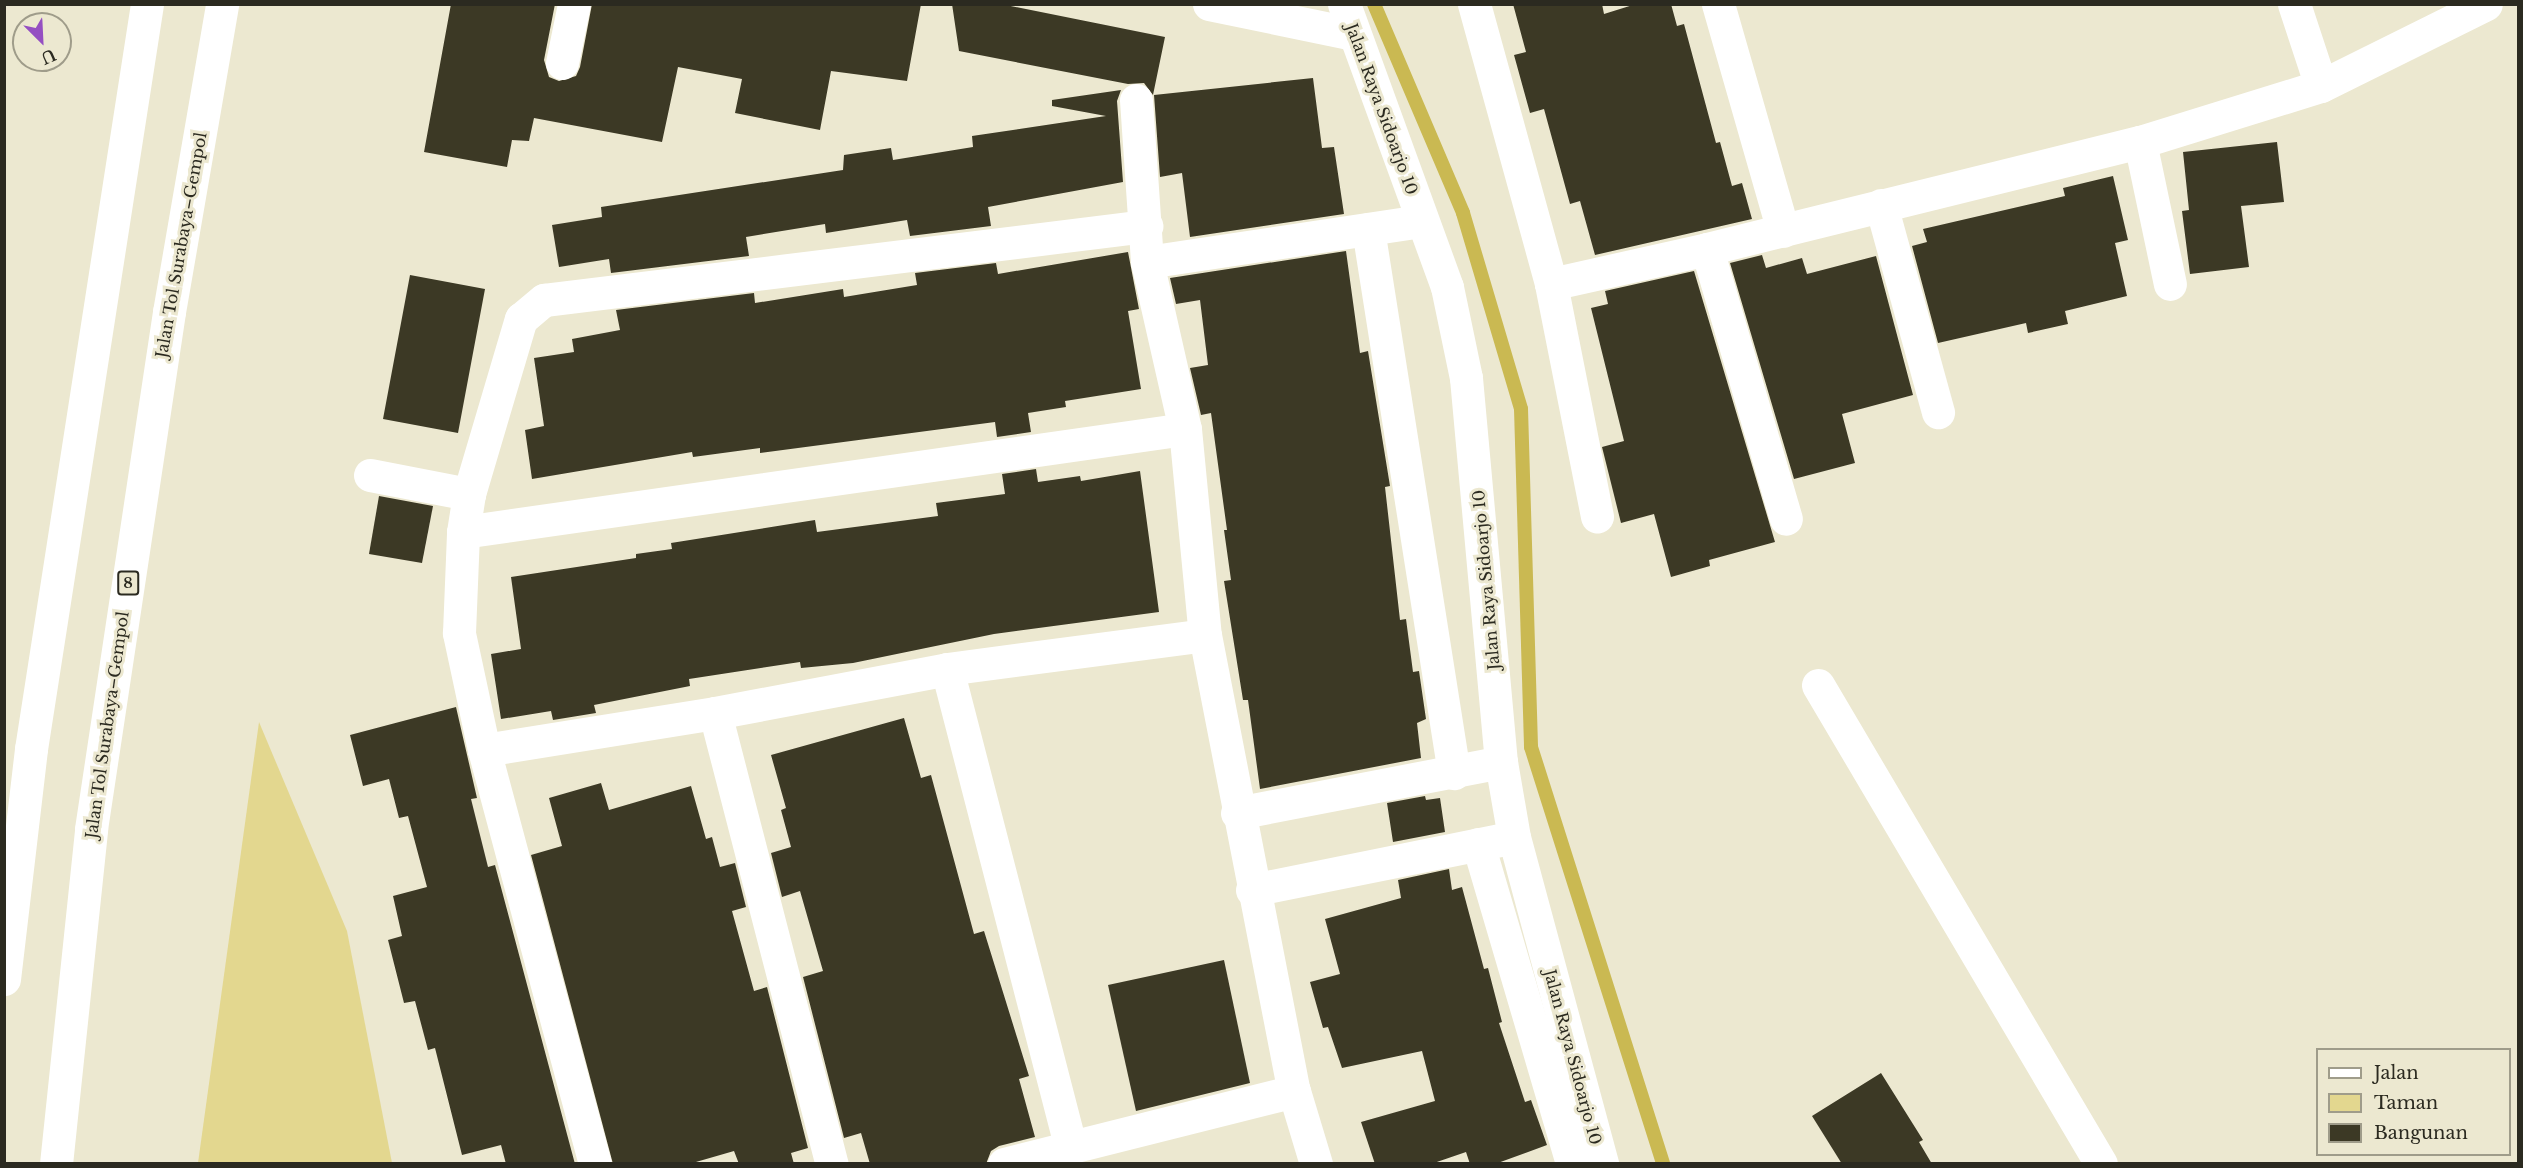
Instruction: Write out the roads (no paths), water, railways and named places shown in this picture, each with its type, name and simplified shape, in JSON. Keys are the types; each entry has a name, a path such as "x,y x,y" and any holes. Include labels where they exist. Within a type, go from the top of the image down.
{"main road":[{"path":"4,979 31,749 147,4"},
{"name":"Jalan Tol Surabaya–Gempol","path":"56,1164 91,829 169,312 222,4"},
{"path":"562,63 574,4"},
{"path":"1209,4 1349,19"},
{"path":"1474,4 1551,284 1597,517"},
{"path":"1718,4 1783,231"},
{"path":"2294,4 2321,86"},
{"path":"1551,284 1783,231 2140,142 2321,86 2486,4"},
{"name":"Jalan Raya Sidoarjo 10","path":"1349,19 1447,287 1466,378 1501,762 1514,837 1602,1164"},
{"path":"1136,100 1148,262 1185,429 1205,635 1252,890 1294,1091 1316,1164"},
{"path":"2140,142 2170,284"},
{"path":"1881,205 1938,412"},
{"path":"1148,262 1422,220"},
{"path":"595,1164 484,750 459,633 463,532 469,494 521,318 544,300 1146,226"},
{"path":"1368,229 1454,773"},
{"path":"1707,249 1786,519"},
{"path":"463,532 1185,429"},
{"path":"370,475 469,494"},
{"path":"484,750 715,714 947,669 1205,635"},
{"path":"947,669 1071,1147"},
{"path":"1818,686 2101,1164"},
{"path":"715,714 832,1164"},
{"path":"1237,813 1454,773 1501,762"},
{"path":"1252,890 1514,837"},
{"path":"1478,844 1572,1164"},
{"path":"1004,1164 1294,1091"}],"waterway":[{"path":"1374,4 1463,213 1521,409 1531,747 1663,1164"}]}
